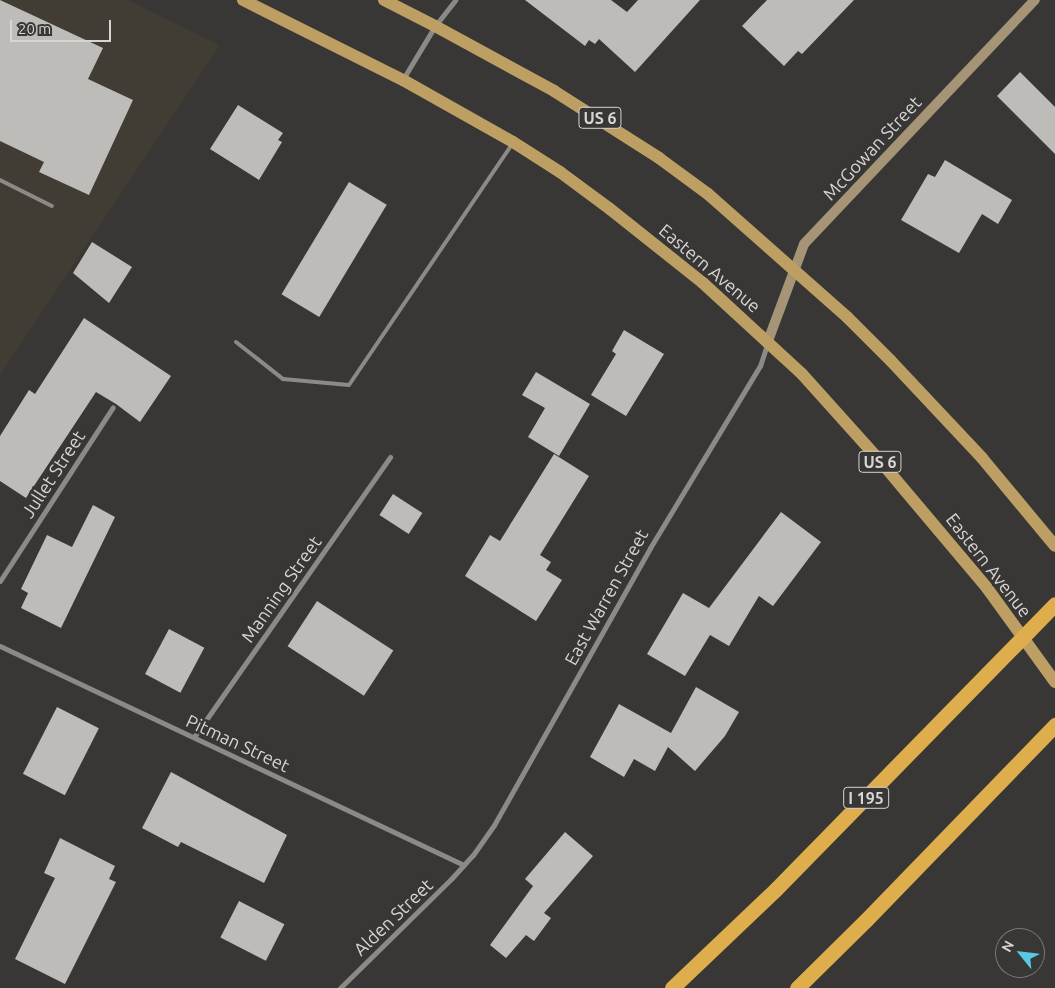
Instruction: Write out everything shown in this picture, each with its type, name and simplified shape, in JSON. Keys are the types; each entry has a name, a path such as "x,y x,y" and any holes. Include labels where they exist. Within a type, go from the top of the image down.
{"highway":[{"name":"I 195","path":"672,988 782,883 1055,604"},
{"path":"797,988 866,920 1055,725"}],"main road":[{"name":"Eastern Avenue","path":"243,0 403,80 513,142 560,172 610,209 703,283 802,374 881,462 987,588 1055,682"},
{"name":"US 6","path":"384,0 554,91 652,153 708,194 847,317 898,368 982,458 1043,529 1055,546"}],"street":[{"path":"403,80 435,26 456,0"},
{"name":"McGowan Street","path":"768,341 804,244 1035,0"},
{"name":"East Warren Street","path":"464,865 503,810 650,548 760,366 768,341"},
{"name":"Jullet Street","path":"0,581 113,407"},
{"name":"Manning Street","path":"194,737 390,457"},
{"name":"Pitman Street","path":"0,646 464,865"},
{"name":"Alden Street","path":"340,988 464,865"}],"lane":[{"path":"236,342 283,379 349,385 513,142"},
{"path":"0,180 52,206"}],"shaded area":[{"path":"0,0 128,0 220,45 0,375"}],"building":[{"path":"0,0 103,48 88,79 133,100 89,195 39,172 44,162 0,141"},
{"path":"525,0 611,0 627,12 638,0 700,0 635,72 599,39 595,44 589,40 585,46"},
{"path":"767,0 854,0 802,54 798,51 784,66 742,26"},
{"path":"1020,72 1055,107 1055,154 997,96"},
{"path":"238,105 283,133 278,140 282,142 259,180 210,149"},
{"path":"945,160 1012,200 998,224 982,214 959,253 901,220 928,174 935,177"},
{"path":"349,182 387,205 319,317 282,294"},
{"path":"92,242 132,267 109,303 73,273"},
{"path":"84,318 171,376 140,422 96,392 26,498 0,481 0,436 29,390 35,394"},
{"path":"624,330 664,354 626,416 591,395 616,354 612,351"},
{"path":"536,372 590,404 559,456 528,437 545,408 522,395"},
{"path":"554,454 589,476 540,555 551,562 546,570 562,580 536,621 465,576 490,535 500,541"},
{"path":"393,494 422,513 409,534 379,515"},
{"path":"93,505 115,517 61,628 21,608 28,593 21,589 47,535 72,547"},
{"path":"781,512 821,542 773,606 759,596 729,646 710,635 685,676 647,654 683,593 709,608"},
{"path":"317,601 393,651 364,696 288,646"},
{"path":"169,629 204,648 180,693 145,674"},
{"path":"696,687 739,712 725,736 695,771 668,747 655,771 634,759 624,777 590,757 619,704 671,733"},
{"path":"57,707 99,728 65,795 23,774"},
{"path":"171,772 287,835 264,883 181,842 178,847 142,828"},
{"path":"565,832 593,856 544,913 551,918 534,941 526,935 506,958 490,945 533,886 525,879"},
{"path":"60,838 115,866 109,879 116,882 65,984 15,959 55,878 44,873"},
{"path":"239,901 284,924 266,961 220,938"}]}
